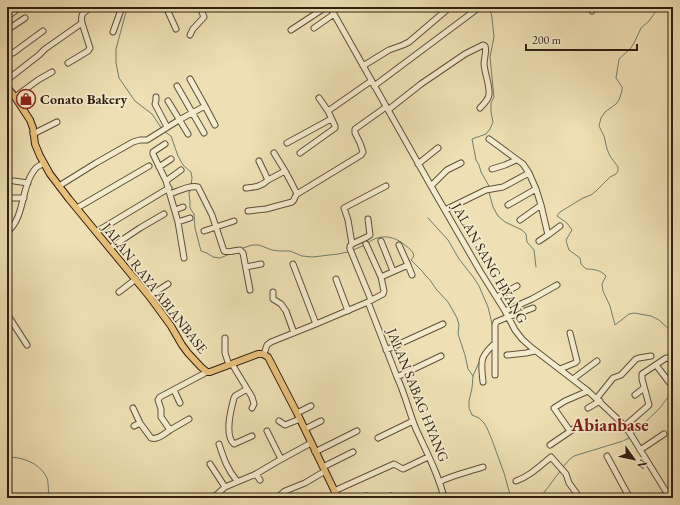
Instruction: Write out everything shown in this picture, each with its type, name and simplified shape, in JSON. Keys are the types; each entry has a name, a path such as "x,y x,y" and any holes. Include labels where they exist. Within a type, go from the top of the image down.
{"main road":[{"name":"JALAN RAYA ABIANBASE","path":"7,87 24,109 31,123 35,144 50,174 136,279 196,362 207,372 210,372 258,354 264,354"},
{"path":"264,354 270,360 305,429 336,496"}],"street":[{"path":"7,17 20,7"},
{"path":"68,63 88,51 90,48 80,18 82,14 92,7"},
{"path":"113,32 122,7"},
{"path":"166,7 176,29"},
{"path":"190,35 193,29 204,17 200,7"},
{"path":"291,30 326,7"},
{"path":"363,66 389,50 409,42 450,7"},
{"path":"374,86 477,9"},
{"path":"314,28 333,10"},
{"name":"JALAN SANG HYANG","path":"333,10 418,164 518,334 535,351 588,391 625,426 634,438 670,498"},
{"path":"7,30 25,18"},
{"path":"7,80 45,49 82,23"},
{"path":"7,49 13,53 43,31"},
{"path":"248,211 266,209 292,202 294,201 294,196 361,155 363,152 355,133 355,129 465,54 483,45 486,49 484,62 485,73 489,86 489,97 480,108"},
{"path":"15,97 38,80 52,72"},
{"path":"190,79 215,125"},
{"path":"328,111 371,80"},
{"path":"177,86 204,134"},
{"path":"156,97 155,104 167,128"},
{"path":"300,153 335,128 328,111 320,98"},
{"path":"168,101 188,134"},
{"path":"59,186 133,142 147,140 192,112 205,106"},
{"path":"288,143 331,119"},
{"path":"34,134 57,122"},
{"path":"489,139 525,167 529,173 541,205 548,235"},
{"path":"165,144 153,152 169,188 178,222 184,258"},
{"path":"418,164 438,148"},
{"path":"274,153 297,194"},
{"path":"159,167 171,159"},
{"path":"492,169 516,160"},
{"path":"259,161 268,180"},
{"path":"7,232 14,225 20,211 28,183 36,168 44,163"},
{"path":"431,186 447,170 462,163"},
{"path":"77,208 149,166"},
{"path":"166,181 182,170"},
{"path":"246,188 259,186 284,171"},
{"path":"445,210 488,189 503,186 529,173"},
{"path":"14,181 28,183"},
{"path":"170,194 197,186 212,215 224,251 240,250 243,253 250,290"},
{"name":"JALAN SABAG HYANG","path":"386,186 344,208 348,220 352,244 350,249 413,421 444,496"},
{"path":"96,232 169,188"},
{"path":"508,205 536,189"},
{"path":"13,198 24,198"},
{"path":"520,220 541,205"},
{"path":"175,210 183,207"},
{"path":"110,248 164,214"},
{"path":"178,222 190,218"},
{"path":"352,244 370,235 368,219"},
{"path":"204,231 234,221"},
{"path":"539,241 560,226"},
{"path":"381,242 393,271"},
{"path":"264,354 267,344 348,311 384,293 381,277 366,244"},
{"path":"399,245 412,274"},
{"path":"246,267 261,264"},
{"path":"293,264 316,324"},
{"path":"381,277 408,265"},
{"path":"119,292 136,279"},
{"path":"336,279 348,311"},
{"path":"149,296 168,284"},
{"path":"505,311 557,285"},
{"path":"497,297 517,286"},
{"path":"273,292 273,300 281,304 286,311 294,333"},
{"path":"496,375 496,322 533,308"},
{"path":"7,314 27,345"},
{"path":"386,350 443,324"},
{"path":"560,369 574,363 577,360 570,333"},
{"path":"225,338 225,353 230,364 254,401 252,408"},
{"path":"483,382 481,362 487,350 495,343"},
{"path":"507,355 535,351"},
{"path":"397,377 442,356"},
{"path":"588,408 598,400 613,378 621,375 634,361 639,358 651,356"},
{"path":"625,426 649,405 642,375 666,358 673,360"},
{"path":"573,379 597,361"},
{"path":"656,365 669,382"},
{"path":"170,430 161,417 161,410 158,400 160,397 207,372"},
{"path":"635,395 644,388"},
{"path":"247,389 234,398 229,433 234,444 252,436"},
{"path":"174,390 180,403"},
{"path":"550,445 572,430 554,408 565,401 588,391"},
{"path":"279,421 285,425 311,406"},
{"path":"133,408 140,423 149,436 154,439 189,419"},
{"path":"305,429 321,421"},
{"path":"378,438 413,421"},
{"path":"134,426 140,423"},
{"path":"267,431 281,459"},
{"path":"315,452 358,431"},
{"path":"640,450 664,434"},
{"path":"220,444 226,465 237,481"},
{"path":"213,498 225,487 256,474 311,444"},
{"path":"277,498 285,491 305,483 324,469 353,452"},
{"path":"516,481 531,474 551,456 566,474 568,483 580,498"},
{"path":"606,456 631,498"},
{"path":"336,496 394,464 403,469 428,457"},
{"path":"210,464 225,487"},
{"path":"439,482 454,475 470,472 483,467"},
{"path":"256,474 260,480"},
{"path":"437,498 444,496"}],"waterway":[{"path":"129,7 126,12 116,49 116,63 119,78 135,101 152,114 162,129"},
{"path":"488,7 492,18 494,37 490,57 494,97 491,103 493,122 486,134 472,139 476,160 489,186"},
{"path":"659,7 649,21 641,28 630,49 619,59 616,78 622,87 622,91 616,104 605,112 601,118 599,126 604,136 607,149 618,167 618,171 591,195 583,198 560,212 557,216 567,223 572,230 566,240 569,250 580,258 581,264 586,269 599,271 606,276 602,284 603,291 610,306 615,325 629,314 634,313 651,316 659,320 673,333"},
{"path":"164,131 171,136 178,156 183,165 191,172 191,186"},
{"path":"190,189 190,208 194,214 195,228 201,251 213,257 220,258 230,254"},
{"path":"489,192 493,207 498,216 505,222 522,230 526,234 527,242 534,250 536,267"},
{"path":"428,218 448,240 459,259 479,286 488,307 493,328"},
{"path":"368,243 377,238 387,237 397,240 412,251 414,256 411,260 448,302 457,318 459,325 458,334 468,369 473,376"},
{"path":"243,248 252,245 259,245 272,250 290,251 302,256 313,257 348,252"},
{"path":"353,250 365,245"},
{"path":"480,360 473,376 469,408 472,415 479,418 487,428 504,473 511,498"},
{"path":"633,434 659,409 673,391"},
{"path":"562,468 574,456 629,438"},
{"path":"7,457 24,459 39,467 47,478 49,498"},
{"path":"539,498 561,470"}],"place":[{"name":"Conato Bakery","path":"26,99"}],"district":[{"name":"Abianbase","path":"610,424"}]}
